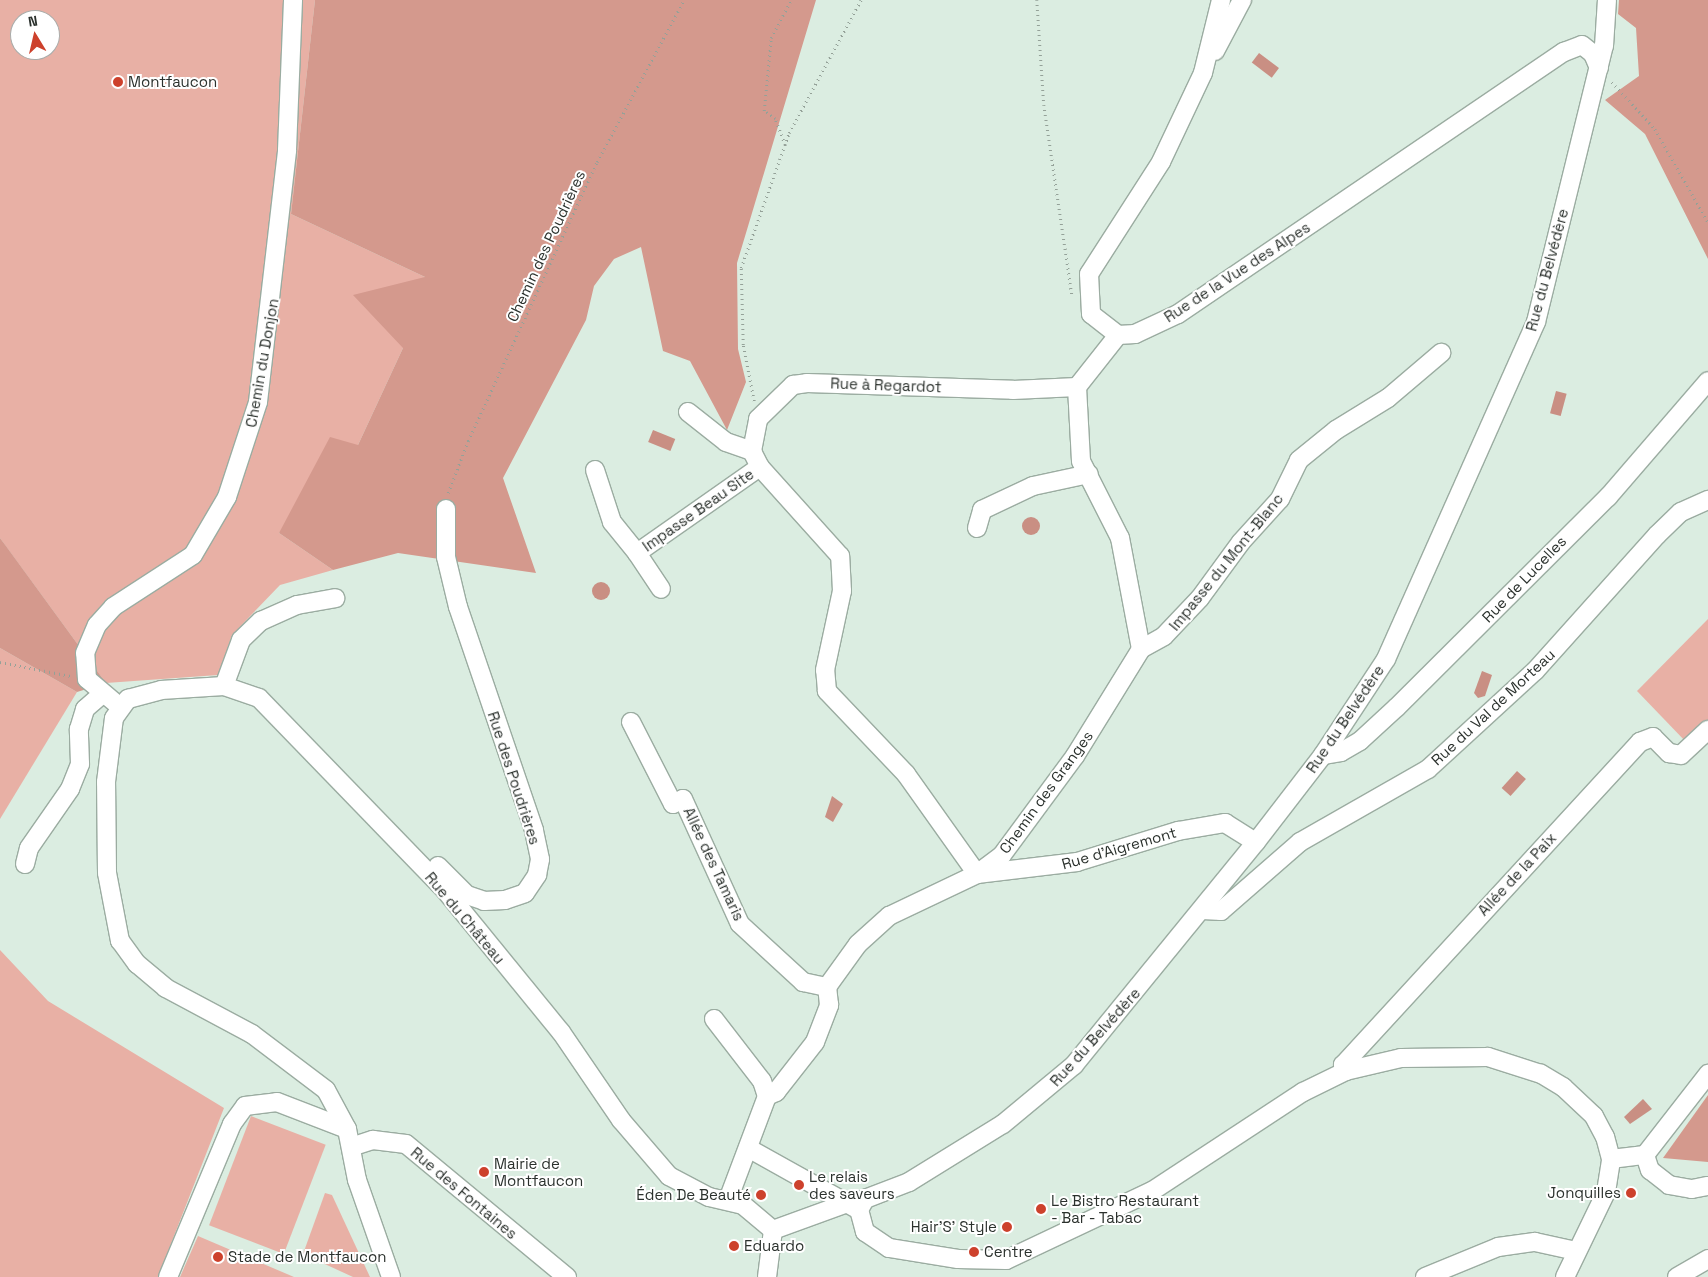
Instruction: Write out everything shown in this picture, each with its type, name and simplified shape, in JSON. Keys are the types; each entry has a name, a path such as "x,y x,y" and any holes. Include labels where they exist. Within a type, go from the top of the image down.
{"street":[{"name":"Chemin du Donjon","path":"87,679 85,653 97,625 113,607 193,555 227,497 247,445 258,402 276,274 287,150 293,0"},
{"path":"1202,73 1221,0"},
{"path":"1141,649 1120,538 1081,461 1077,387 1118,334 1091,314 1087,296 1089,274 1161,162 1202,73 1242,0"},
{"name":"Rue du Belvédère","path":"773,1230 853,1207 865,1199 909,1182 959,1153 1052,1086 1203,910 1323,754 1386,659 1536,322 1599,68 1607,0"},
{"name":"Rue de la Vue des Alpes","path":"1118,334 1135,334 1178,314 1564,52 1582,46 1593,54 1599,68"},
{"name":"Impasse du Mont-Blanc","path":"1141,649 1164,636 1200,598 1241,542 1280,499 1299,460 1336,430 1388,398 1441,353"},
{"name":"Rue de Lucelles","path":"1323,754 1341,752 1360,741 1397,707 1608,498 1708,382"},
{"name":"Rue à Regardot","path":"758,420 793,386 807,383 1013,390 1077,387"},
{"path":"688,412 726,442 756,459 840,556 842,591 825,670 826,691 906,774 977,874"},
{"path":"756,459 758,420"},
{"name":"Impasse Beau Site","path":"637,553 756,459"},
{"name":"Impasse Beau Site","path":"596,470 612,522 637,553 661,589"},
{"path":"977,528 982,510 1033,486 1089,474"},
{"name":"Rue du Val de Morteau","path":"1203,910 1221,911 1300,842 1428,769 1534,671 1656,535 1681,512 1708,500"},
{"name":"Rue des Poudrières","path":"372,815 389,818 467,894 484,902 524,893 537,875 534,830 458,607 446,558 446,509"},
{"path":"224,686 241,640 262,621 297,605 334,598"},
{"name":"Chemin des Granges","path":"827,987 858,944 889,916 977,874 1002,855 1064,771 1141,649"},
{"path":"87,679 102,694 119,706 106,792 107,872 120,941 137,964 166,988 294,1062 326,1090 348,1129 357,1180 391,1277"},
{"name":"Rue du Château","path":"119,706 161,690 224,686 259,698 372,815 473,924 669,1176 709,1197 744,1205 773,1230"},
{"path":"25,864 29,848 70,789 80,764 79,729 85,709 102,694"},
{"name":"Allée des Tamaris","path":"631,722 673,804 683,799 740,924 803,982 827,987"},
{"name":"Allée de la Paix","path":"1346,1071 1343,1065 1640,742 1653,737 1669,753 1681,754 1708,730"},
{"name":"Rue d'Aigremont","path":"977,874 1077,862 1178,831 1225,823 1256,842"},
{"path":"767,1096 776,1092 815,1042 828,1005 827,987"},
{"path":"714,1019 762,1081 767,1096 728,1200"},
{"path":"748,1148 853,1207 864,1232 889,1248 997,1269 1152,1191 1303,1092 1346,1071 1401,1058 1441,1055 1514,1064 1541,1074 1580,1100 1605,1137 1610,1159 1606,1192 1565,1277"},
{"path":"1610,1159 1645,1155 1708,1074"},
{"path":"168,1277 232,1124 245,1106 278,1102 348,1129"},
{"name":"Rue des Fontaines","path":"351,1147 373,1140 406,1144 555,1274"},
{"path":"1645,1155 1650,1170 1669,1185 1692,1189 1708,1186"},
{"path":"767,1277 773,1230"},
{"path":"1425,1277 1498,1247 1535,1242 1576,1251"},
{"path":"1677,1277 1708,1259"}],"path":[{"name":"Chemin des Poudrières","path":"446,509 449,488 468,441 597,162 684,0"},
{"path":"785,145 775,119 764,111 771,38 792,0"},
{"path":"758,420 742,345 741,268 785,145 805,98 861,0"},
{"path":"1037,0 1044,105 1073,300 1079,302 1087,296"},
{"path":"1599,68 1656,129 1708,222"},
{"path":"0,662 87,679"}],"shaded area":[{"path":"0,0 315,0 291,214 425,277 403,348 358,445 279,533 333,570 280,585 232,635 218,675 106,683 0,538"},
{"path":"315,0 816,0 737,263 738,349 746,382 727,430 690,361 663,351 641,247 614,259 594,286 586,320 503,478 536,573 398,553 333,570 279,533 330,437 358,445 403,348 353,295 425,277 291,214"},
{"path":"1619,0 1708,0 1708,259 1645,134 1605,100 1639,76 1636,28 1618,14"},
{"path":"1259,53 1279,68 1272,78 1252,63"},
{"path":"1556,391 1567,394 1561,416 1550,413"},
{"path":"653,430 675,439 670,451 648,442"},
{"path":"1031,517 1037,520 1040,526 1037,532 1031,535 1025,532 1022,526 1025,520"},
{"path":"0,538 106,683 77,692 0,648"},
{"path":"601,582 607,585 610,591 607,597 601,600 595,597 592,591 595,585"},
{"path":"1708,619 1708,724 1687,743 1637,691"},
{"path":"0,648 77,692 0,819"},
{"path":"1482,671 1492,675 1485,696 1478,698 1474,693"},
{"path":"1517,771 1526,779 1511,796 1502,788"},
{"path":"832,796 843,804 833,822 825,817"},
{"path":"0,950 48,1001 224,1108 158,1277 0,1277"},
{"path":"1708,1095 1708,1162 1663,1158"},
{"path":"1643,1099 1652,1109 1630,1124 1624,1117"},
{"path":"251,1116 326,1145 284,1254 209,1225"},
{"path":"325,1193 332,1195 370,1277 353,1277 303,1254"},
{"name":"Stade de Montfaucon","path":"198,1236 294,1277 180,1277"}],"place":[{"name":"Montfaucon","path":"118,82"},
{"name":"Mairie de Montfaucon","path":"484,1172"},
{"name":"Le relais des saveurs","path":"799,1185"},
{"name":"Jonquilles","path":"1631,1193"},
{"name":"Éden De Beauté","path":"761,1195"},
{"name":"Le Bistro Restaurant - Bar - Tabac","path":"1041,1209"},
{"name":"Hair'S' Style","path":"1007,1227"},
{"name":"Eduardo","path":"734,1246"},
{"name":"Centre","path":"974,1252"},
{"name":"Stade de Montfaucon","path":"218,1257"}]}
